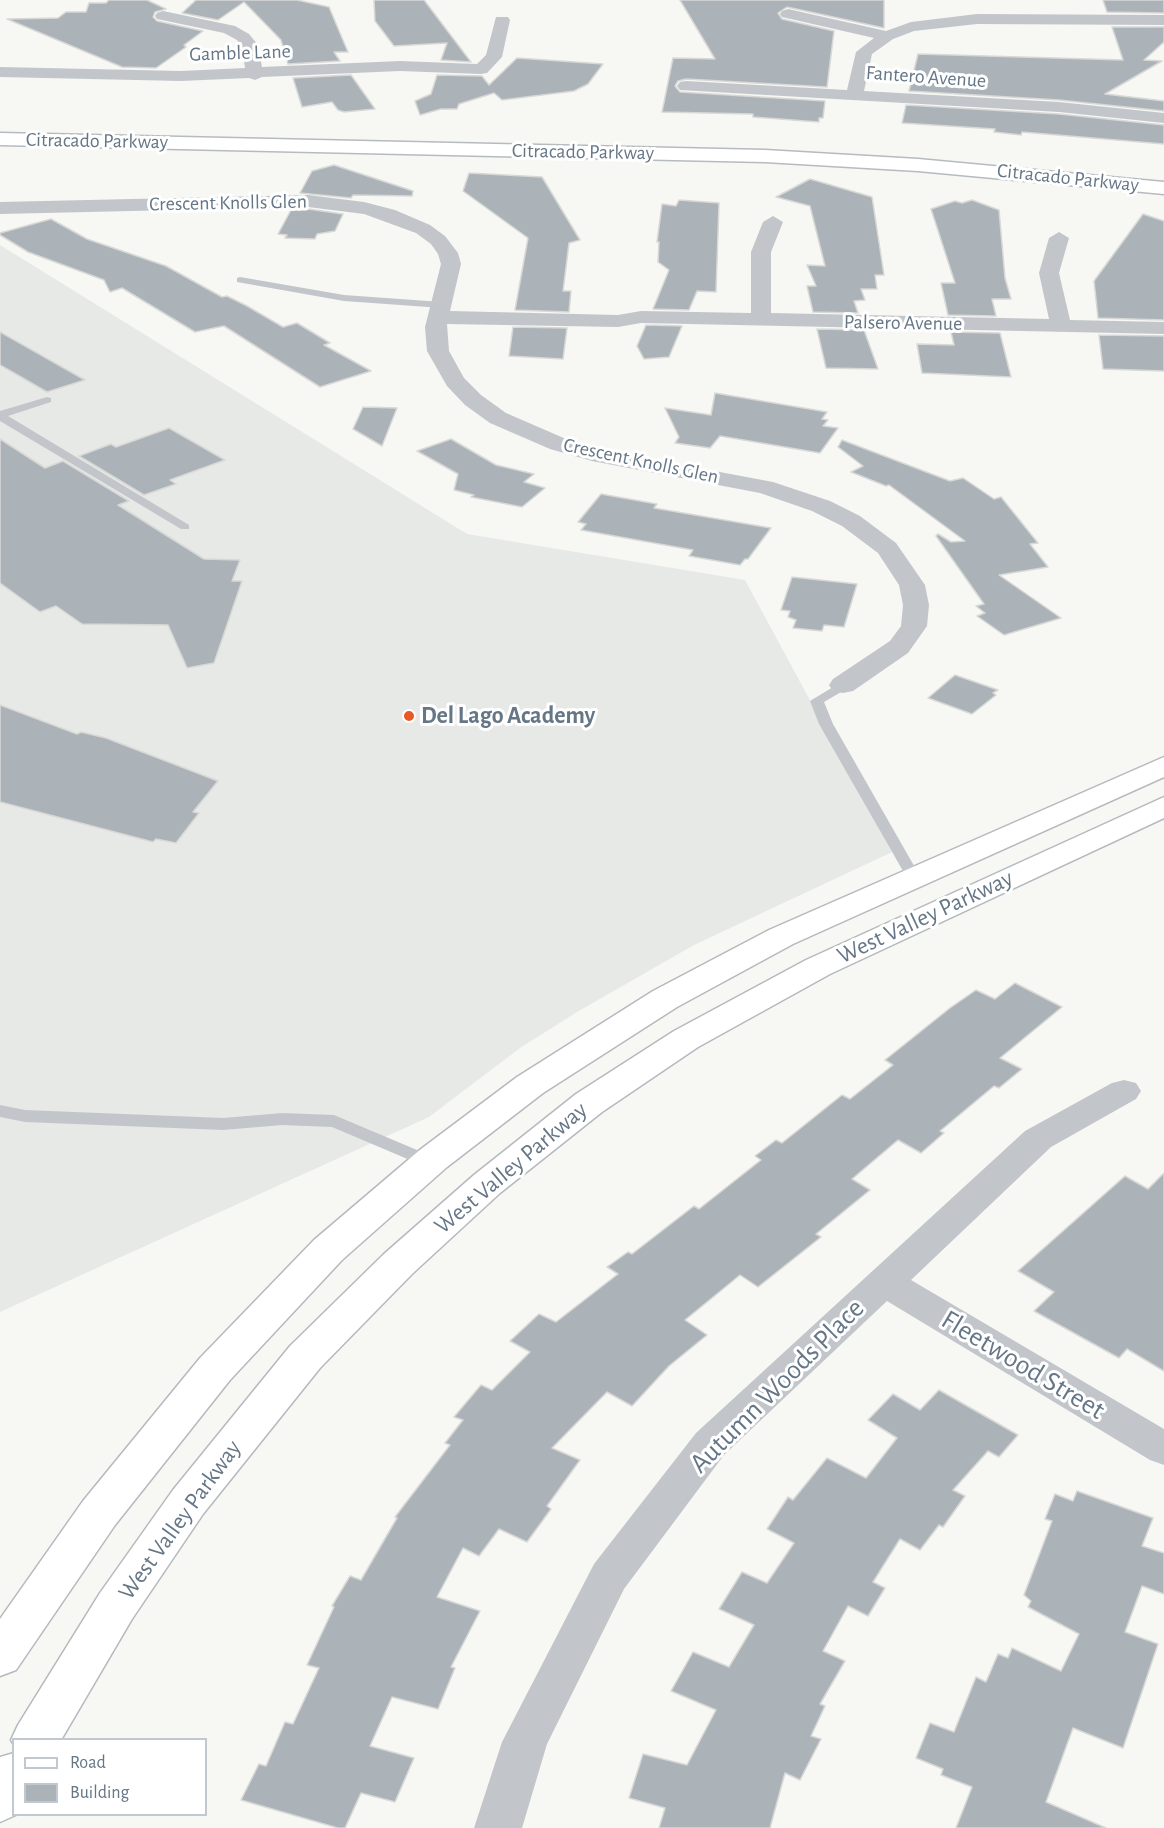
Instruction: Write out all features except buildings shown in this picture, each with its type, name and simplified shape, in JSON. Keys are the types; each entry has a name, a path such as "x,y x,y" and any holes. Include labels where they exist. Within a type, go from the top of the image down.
{"street":[{"path":"788,14 887,36"},
{"path":"163,16 229,29 243,37 250,45 255,75"},
{"path":"1066,19 1075,41"},
{"name":"Gamble Lane","path":"0,72 129,76 255,75 400,66 481,69 494,57 502,20"},
{"path":"855,94 864,52 887,36 911,27 958,20 1164,20"},
{"name":"Fantero Avenue","path":"686,86 1059,107 1164,118"},
{"name":"Citracado Parkway","path":"0,128 686,137 855,144 1021,156"},
{"name":"Citracado Parkway","path":"0,139 765,156 959,168 1164,188"},
{"name":"Citracado Parkway","path":"1055,159 1164,171"},
{"name":"Crescent Knolls Glen","path":"0,208 280,201 333,203 364,208 408,222 438,240 448,253 451,264 435,336 445,366 473,400 498,418 558,444 600,456 723,478 793,495 851,521 887,548 912,585 916,605 914,626 898,647 843,685"},
{"path":"761,320 761,252 773,222"},
{"path":"1059,238 1049,273 1061,326"},
{"name":"Palsero Avenue","path":"441,310 618,321 641,317 1164,328"},
{"name":"West Valley Parkway","path":"0,1656 99,1513 215,1368 328,1250 430,1162 530,1084 665,999 781,937 1164,766"},
{"name":"West Valley Parkway","path":"35,1738 116,1606 188,1502 305,1357 398,1264 487,1184 589,1103 686,1039 818,967 1164,806"},
{"name":"Autumn Woods Place","path":"498,1828 525,1742 609,1577 711,1444 883,1281 1038,1139 1124,1091"},
{"name":"Fleetwood Street","path":"883,1281 1164,1449"},
{"path":"0,1800 12,1778"}],"lane":[{"path":"240,280 344,298 441,310"},
{"path":"0,416 46,400"},
{"path":"0,416 185,527"},
{"path":"843,685 817,701 831,733 914,878"},
{"path":"0,1111 25,1116 223,1124 282,1119 334,1121 430,1162"}],"shaded area":[{"name":"Del Lago Academy","path":"0,245 467,534 745,580 892,852 694,945 577,1012 520,1048 429,1117 0,1312"}],"place":[{"name":"Del Lago Academy","path":"409,716"}]}
